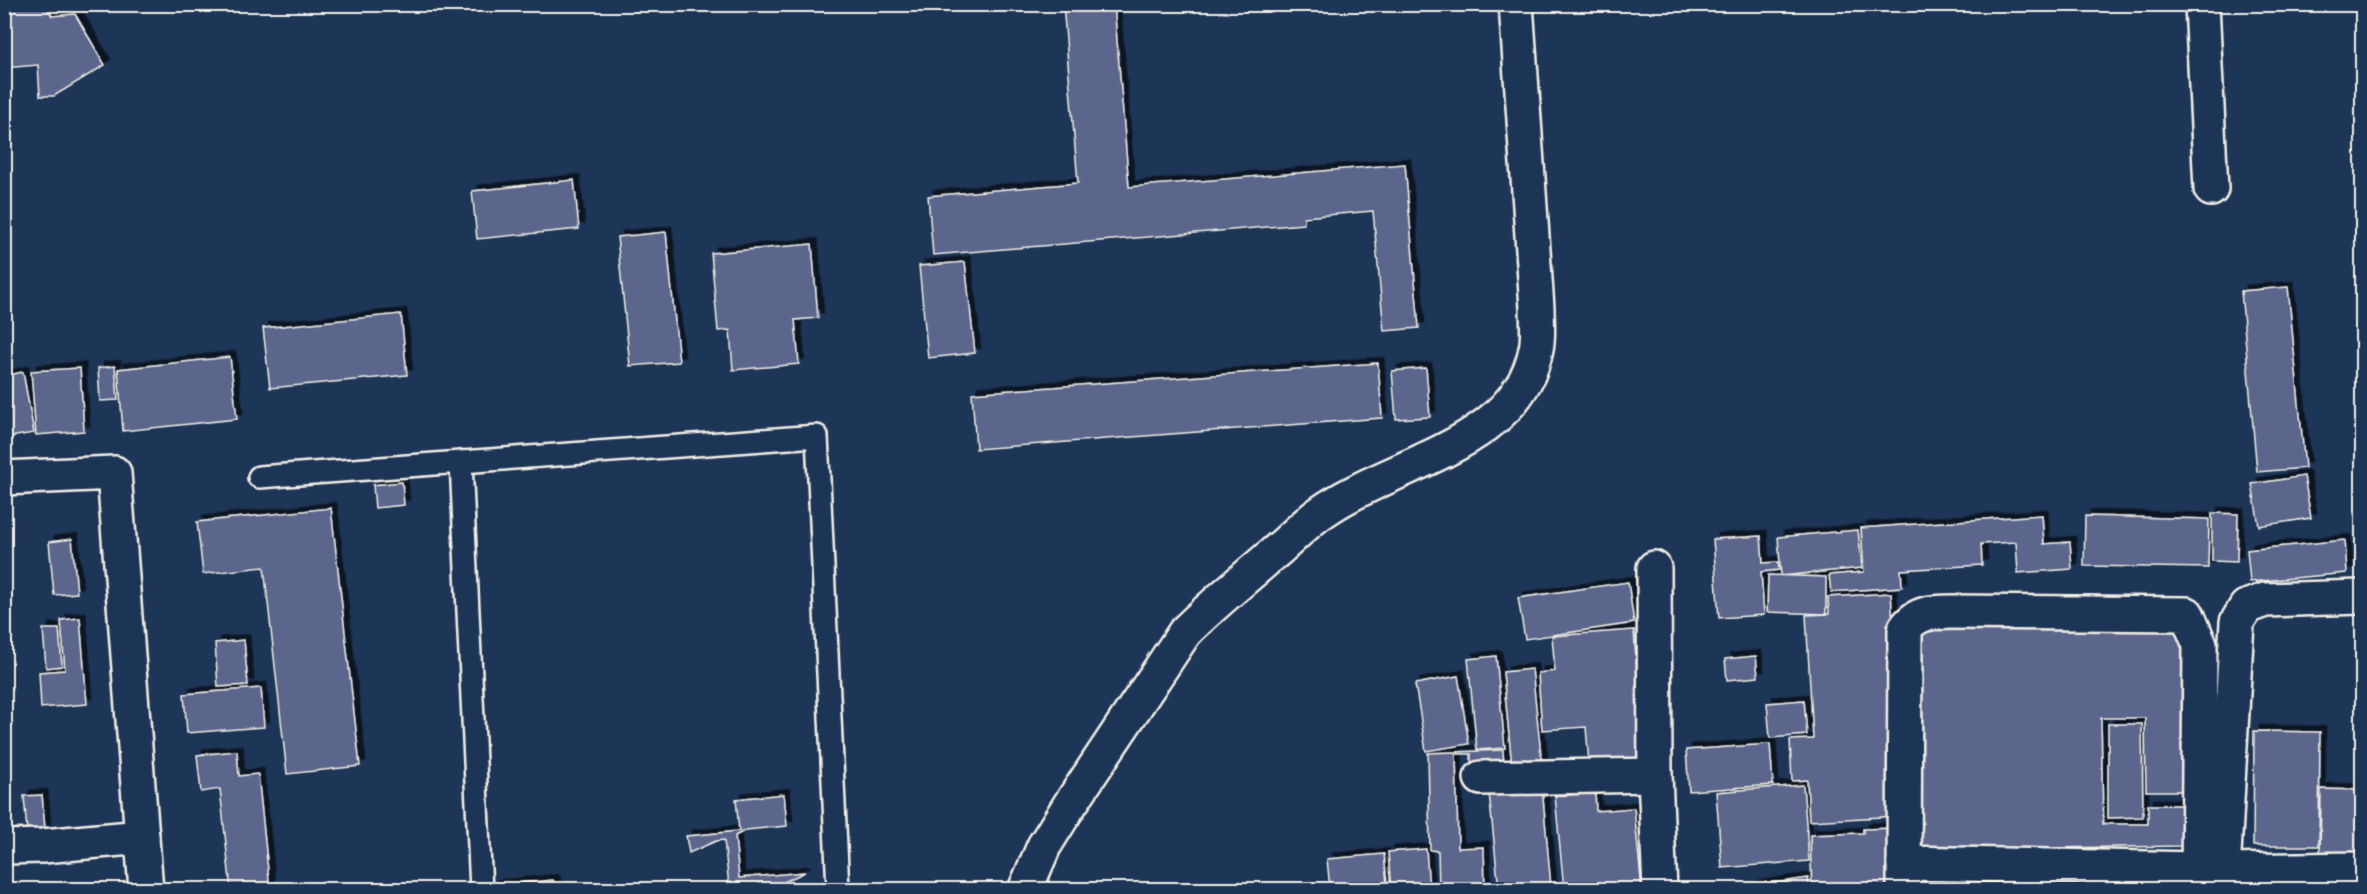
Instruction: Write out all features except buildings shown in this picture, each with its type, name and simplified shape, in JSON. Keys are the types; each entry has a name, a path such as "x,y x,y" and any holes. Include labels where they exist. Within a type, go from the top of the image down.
{"street":[{"path":"1025,890 1044,846 1185,632 1324,510 1374,481 1455,444 1483,428 1509,406 1525,381 1536,348 1537,308 1516,4"},
{"path":"2202,4 2211,189"},
{"path":"4,478 114,472 146,890"},
{"path":"1654,568 1655,775 1660,890"},
{"path":"2210,880 2237,622 2246,607 2265,600 2362,597"},
{"path":"2210,880 2200,645 2187,614 1929,612 1911,619 1905,629 1904,876 2210,880 2362,868"},
{"path":"1481,778 1655,775"},
{"path":"4,847 142,837"}],"lane":[{"path":"258,477 817,436 838,890"},
{"path":"461,462 481,890"}]}
